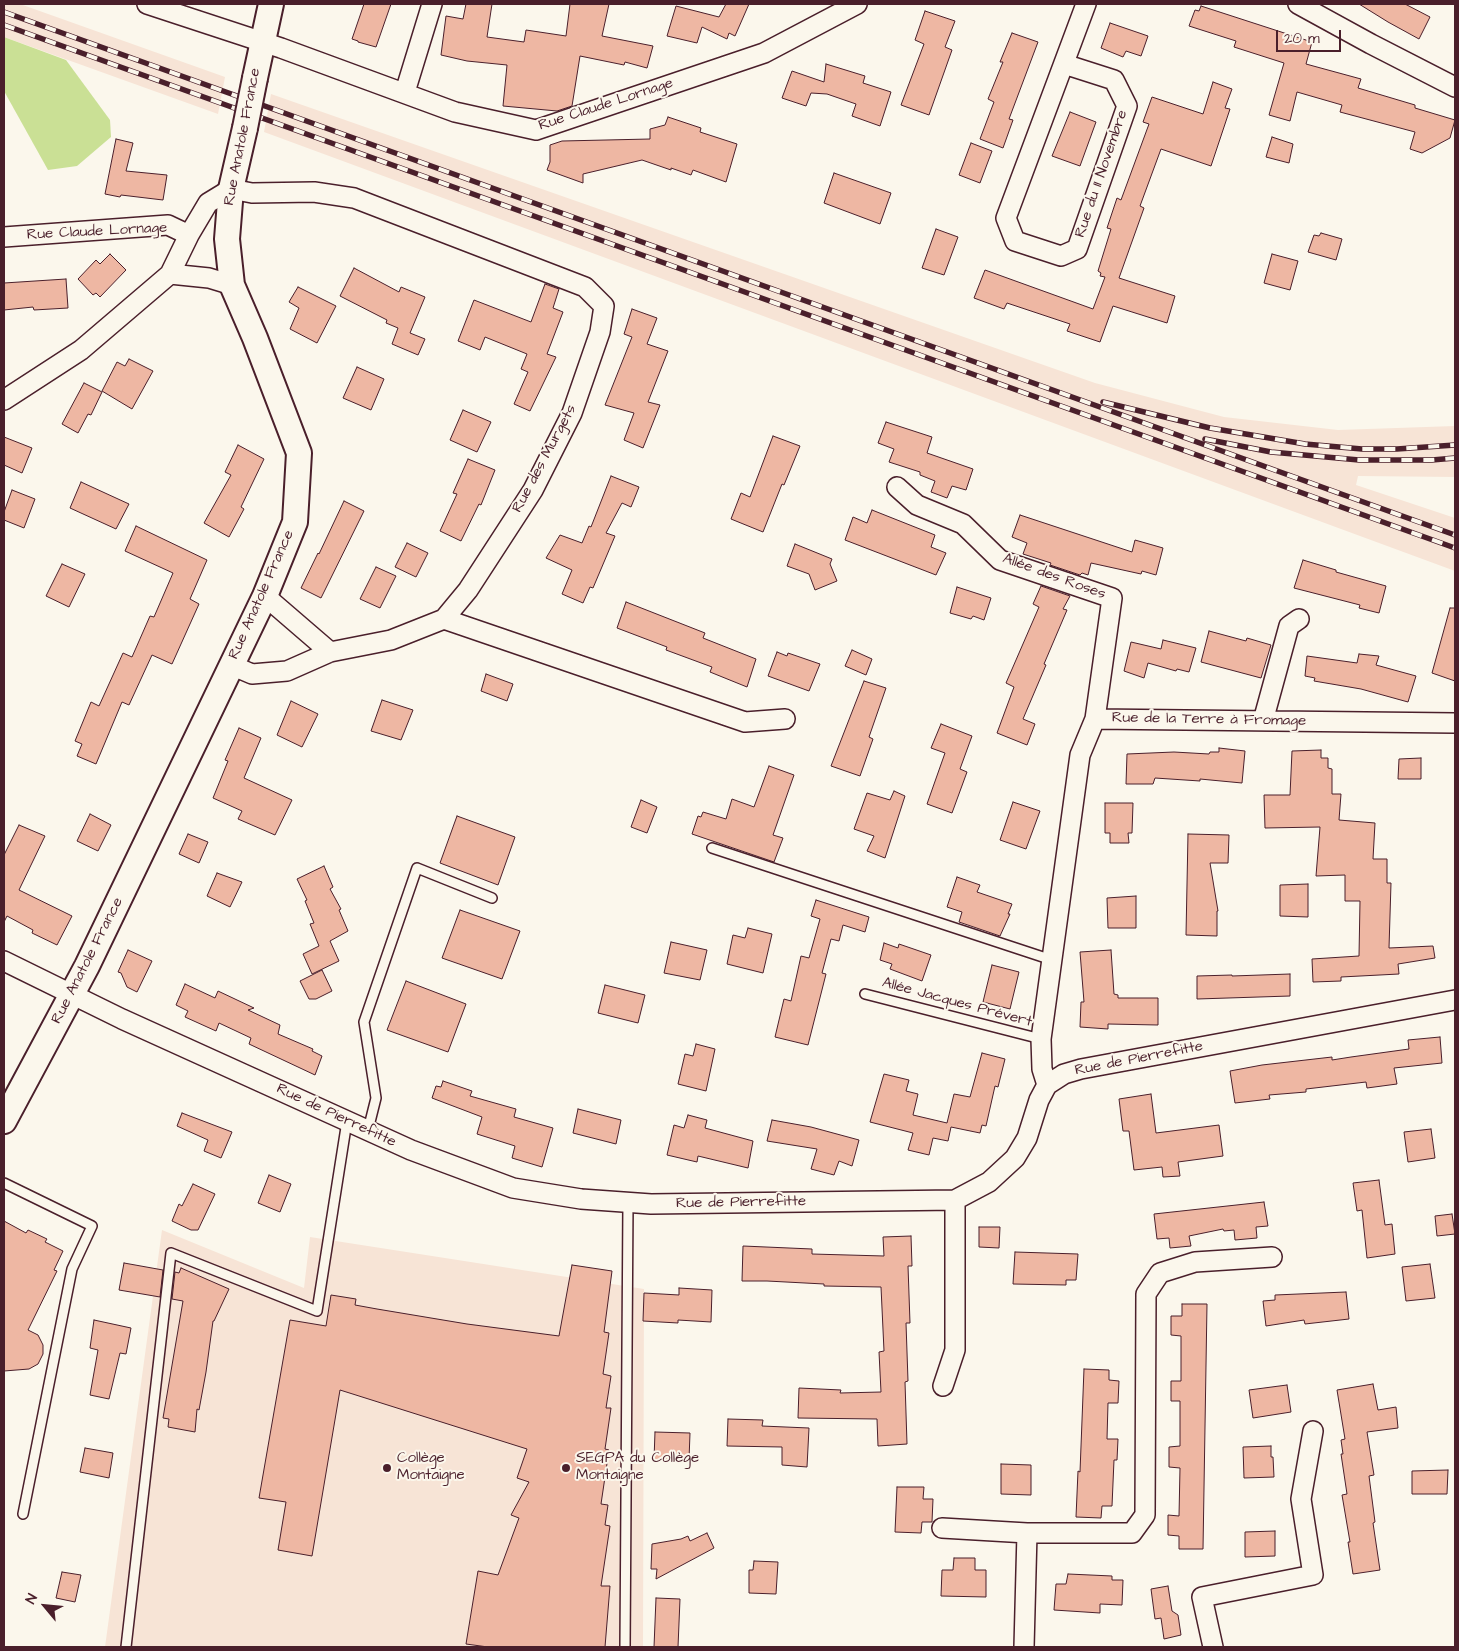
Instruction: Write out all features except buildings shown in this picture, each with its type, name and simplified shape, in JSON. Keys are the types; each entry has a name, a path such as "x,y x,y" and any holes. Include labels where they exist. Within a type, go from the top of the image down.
{"street":[{"name":"Rue Claude Lornage","path":"147,4 262,41 405,92 455,112 536,130 764,53 857,4"},
{"name":"Rue Anatole France","path":"4,1121 72,995 265,596 295,522 299,453 255,338 232,285 226,239 231,189 246,128 262,41 271,4"},
{"path":"405,92 432,4"},
{"name":"Rue du 11 Novembre","path":"1064,64 1114,80 1127,106 1077,249 1061,256 1015,242 1006,218 1086,4"},
{"path":"1298,4 1371,44 1455,86"},
{"path":"4,400 81,350 170,274 189,235 208,203 231,189"},
{"name":"Rue des Murgets","path":"231,189 252,193 314,192 354,198 585,287 604,306 600,332 572,413 533,490 468,590 444,619 391,640 330,652 287,671 252,674 231,665"},
{"name":"Rue Claude Lornage","path":"4,238 168,225 189,235"},
{"path":"170,274 209,278 232,285"},
{"name":"Allée des Roses","path":"897,487 917,505 963,524 1000,560 1112,598 1095,719"},
{"path":"265,596 330,652"},
{"path":"444,619 745,722 785,719"},
{"path":"1263,721 1289,626 1299,619"},
{"name":"Rue de la Terre à Fromage","path":"1047,1085 1042,1069 1041,1039 1080,755 1095,719 1455,723"},
{"name":"Rue de Pierrefitte","path":"4,962 411,1150 513,1188 580,1199 651,1204 954,1200 989,1182 1015,1158 1028,1138 1039,1100 1047,1085 1064,1074 1081,1068 1455,1000"},
{"path":"943,1386 955,1350 954,1200"},
{"path":"942,1528 1027,1532 1132,1533 1144,1515 1146,1294 1160,1272 1195,1262 1272,1257"},
{"path":"1213,1647 1202,1597 1313,1575 1301,1499 1312,1432"},
{"path":"1024,1647 1027,1532"}],"lane":[{"path":"712,848 1052,960"},
{"path":"368,1130 376,1098 364,1022 417,868 492,898"},
{"name":"Allée Jacques Prévert","path":"865,994 1041,1039"},
{"path":"126,1647 171,1253 317,1311 347,1121"},
{"path":"4,1183 92,1226 72,1269 23,1514"},
{"path":"625,1647 628,1202"}],"shaded area":[{"path":"4,4 20,4 225,77 218,114 4,37"},
{"path":"271,94 1095,383 1224,417 1338,430 1455,426 1455,477 1358,476 1356,485 1455,518 1455,571 264,132"},
{"name":"Collège Montaigne","path":"162,1230 304,1288 310,1237 644,1289 643,1647 105,1647"}],"green space":[{"path":"4,37 66,60 110,120 111,137 77,166 48,170 4,91"}],"railway":[{"path":"4,12 1455,535"},
{"path":"4,25 1455,548"},
{"path":"1103,402 1210,428 1305,444 1362,449 1397,449 1455,445"},
{"path":"1205,439 1271,452 1359,460 1432,460 1455,458"}],"place":[{"name":"Collège Montaigne","path":"387,1468"},
{"name":"SEGPA du Collège Montaigne","path":"566,1468"}]}
